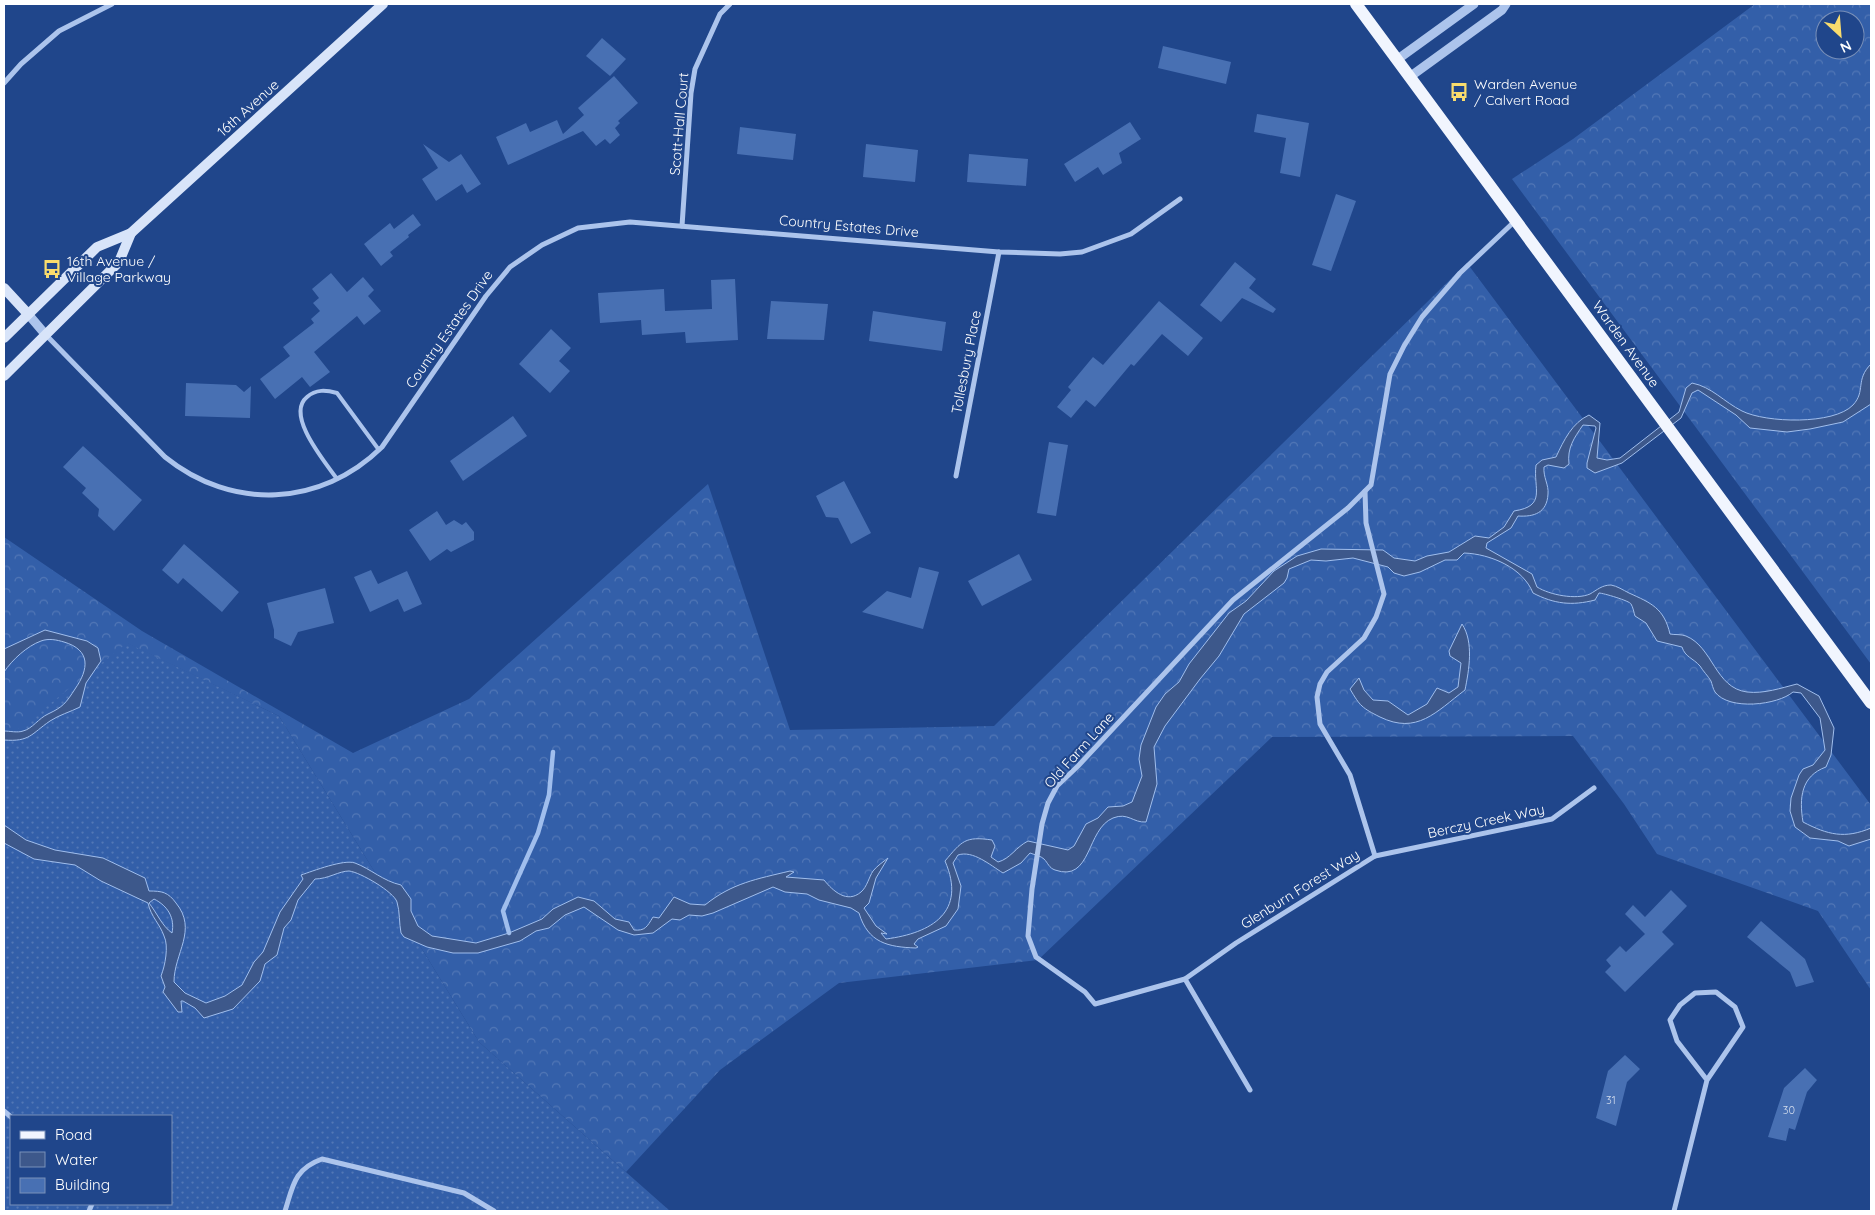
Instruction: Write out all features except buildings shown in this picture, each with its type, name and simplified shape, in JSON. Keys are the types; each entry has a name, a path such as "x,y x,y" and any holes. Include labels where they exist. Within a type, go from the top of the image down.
{"main road":[{"name":"16th Avenue","path":"4,338 97,247 131,233 383,4"},
{"name":"Warden Avenue","path":"1356,4 1411,76 1871,703"},
{"name":"16th Avenue","path":"4,376 119,262 131,233"},
{"path":"4,288 28,314"}],"street":[{"path":"4,83 21,64 59,31 112,4"},
{"name":"Scott-Hall Court","path":"682,226 691,93 695,69 720,14 730,4"},
{"path":"1398,59 1474,4"},
{"path":"1411,76 1502,10 1506,4"},
{"name":"Country Estates Drive","path":"28,314 45,334 165,457 185,473 235,493 263,495 304,491 338,480 365,464 379,450 486,296 517,262 542,245 578,228 630,222 999,252 1060,254 1082,252 1131,234 1180,199"},
{"name":"Glenburn Forest Way","path":"1185,979 1236,943 1374,856 1350,775 1320,724 1317,697 1320,684 1327,672 1364,638 1376,617 1384,594 1366,523 1366,490 1371,485 1390,374 1422,317 1460,273 1516,220"},
{"name":"Tollesbury Place","path":"956,476 999,252"},
{"name":"Old Farm Lane","path":"1185,979 1095,1004 1085,992 1036,957 1028,936 1028,925 1042,824 1048,803 1057,786 1078,766 1232,600 1348,508 1366,490"},
{"name":"Berczy Creek Way","path":"1374,856 1552,819 1594,788"},
{"path":"1185,979 1250,1090"},
{"path":"1674,1211 1707,1080 1744,1027 1735,1007 1716,992 1695,993 1680,1005 1670,1020 1677,1041 1707,1080"},
{"path":"285,1211 297,1175 308,1164 322,1159 464,1192 494,1211"}],"lane":[{"path":"338,480 309,437 301,419 302,402 308,396 322,390 337,393 379,450"}],"green space":[{"path":"1755,4 1871,4 1871,664 1512,179 1573,139"},
{"path":"1467,263 1871,805 1871,990 1818,911 1657,854 1624,804 1573,736 1272,737 1038,960 839,983 720,1070 626,1172 479,1042 279,716 127,643 4,740 4,537 142,631 353,753 469,699 708,484 790,730 994,726"},
{"path":"29,595 279,716 479,1042 670,1211 4,1211 4,616"}],"water":[{"path":"1871,364 1871,404 1843,422 1787,432 1750,428 1736,415 1698,390 1692,393 1681,418 1622,463 1595,473 1587,468 1587,463 1596,428 1595,426 1583,425 1570,448 1569,464 1564,468 1548,465 1544,467 1548,494 1542,510 1529,516 1518,516 1511,528 1487,543 1486,548 1532,574 1537,587 1549,592 1563,596 1578,597 1611,585 1644,600 1656,607 1660,612 1670,634 1684,635 1695,641 1721,675 1736,689 1747,692 1760,692 1797,684 1819,696 1834,728 1831,755 1826,767 1811,776 1804,789 1801,805 1803,822 1829,833 1837,834 1853,834 1871,828 1871,839 1849,846 1838,841 1810,838 1795,827 1790,811 1791,798 1799,775 1803,769 1813,765 1825,750 1820,718 1801,693 1793,692 1786,697 1765,703 1742,704 1731,702 1715,692 1711,681 1700,666 1685,653 1682,647 1657,641 1646,623 1635,616 1630,603 1599,593 1595,600 1579,603 1563,603 1548,600 1533,593 1522,576 1505,564 1485,556 1464,553 1457,560 1445,560 1420,572 1404,576 1394,573 1388,567 1353,558 1326,561 1311,560 1289,569 1284,583 1244,614 1219,656 1165,726 1154,747 1157,784 1146,822 1123,816 1113,818 1104,824 1082,862 1076,869 1067,872 1053,869 1043,858 1030,853 1021,863 1003,873 975,856 958,855 953,863 961,886 958,909 946,926 918,939 914,944 918,947 916,948 897,946 880,941 868,931 859,913 851,908 819,900 807,894 785,892 773,887 713,913 702,916 689,915 680,920 672,919 653,933 634,935 618,930 584,907 565,915 549,928 536,931 520,941 478,953 453,953 427,947 404,937 401,933 398,906 395,898 368,879 354,872 345,871 315,879 298,900 291,920 284,928 277,955 265,964 260,981 233,1009 204,1018 195,1008 183,1001 181,1001 182,1012 178,1012 163,992 165,987 161,976 166,956 166,945 148,903 101,881 75,865 34,859 4,843 4,825 26,840 55,850 103,858 145,878 149,891 161,892 170,896 182,913 185,923 185,932 177,961 174,982 185,993 206,1003 225,996 242,985 254,962 263,952 280,912 303,879 301,875 328,866 350,862 366,868 388,881 401,885 411,899 411,911 418,926 432,936 476,943 509,933 542,919 553,909 578,897 594,901 615,919 629,922 634,930 641,930 645,928 653,917 659,918 674,897 690,904 705,905 735,887 756,879 790,871 794,872 786,877 824,880 836,892 851,897 863,890 873,871 888,858 876,878 869,903 864,908 876,926 887,934 881,933 886,939 903,936 931,925 941,917 948,907 952,894 951,879 945,861 965,841 976,839 992,840 995,846 991,857 998,862 1028,841 1068,850 1074,846 1086,824 1098,818 1108,807 1123,806 1132,802 1142,776 1139,759 1141,745 1156,707 1165,694 1179,682 1189,664 1229,613 1246,601 1274,571 1297,556 1321,549 1383,550 1394,558 1415,561 1427,556 1449,552 1475,536 1489,538 1504,527 1514,511 1531,505 1535,501 1536,495 1536,465 1542,460 1556,457 1565,438 1573,427 1589,415 1600,423 1597,458 1607,460 1620,458 1679,412 1686,388 1692,383 1712,391 1742,411 1753,415 1783,420 1816,419 1831,416 1853,405 1859,395 1863,375","holes":["154,899 167,909 171,917 172,933 162,923 149,903"]},
{"path":"1462,624 1466,631 1469,648 1469,665 1465,690 1435,713 1416,722 1393,722 1369,711 1356,699 1350,689 1359,678 1364,690 1373,700 1388,701 1408,715 1427,704 1437,688 1449,693 1458,687 1461,663 1450,656 1449,651"},
{"path":"45,630 87,641 98,648 101,661 86,683 80,707 53,719 30,736 19,740 4,740 4,731 19,732 26,730 61,707 80,682 83,674 85,661 79,650 73,645 50,639 36,643 25,650 4,672 4,649"}],"waterway":[{"path":"509,933 503,911 538,833 549,795 553,752"}],"place":[{"name":"Warden Avenue / Calvert Road","path":"1459,92"},
{"name":"16th Avenue / Village Parkway","path":"52,269"}]}
